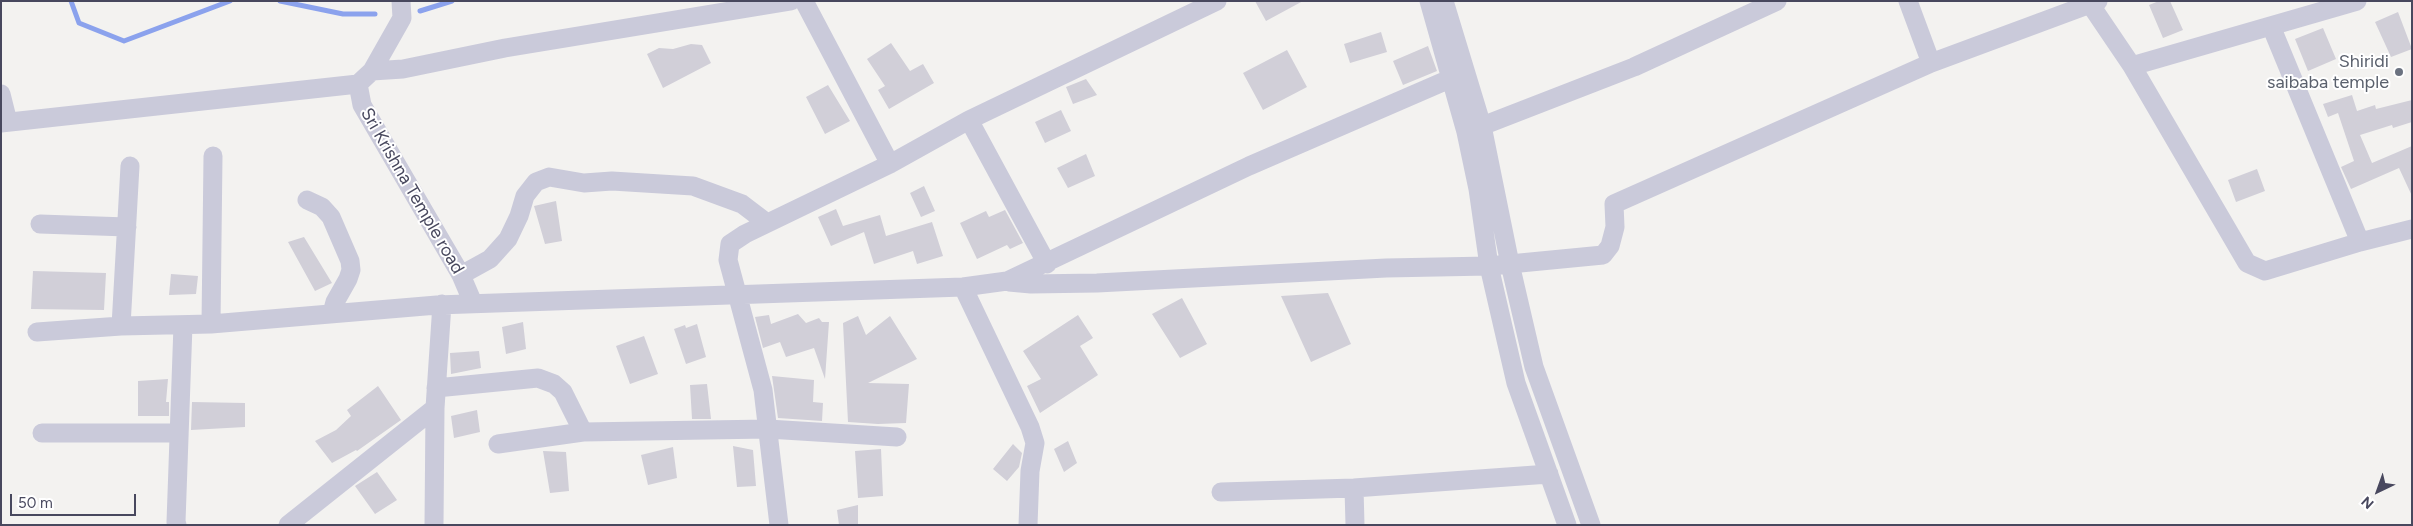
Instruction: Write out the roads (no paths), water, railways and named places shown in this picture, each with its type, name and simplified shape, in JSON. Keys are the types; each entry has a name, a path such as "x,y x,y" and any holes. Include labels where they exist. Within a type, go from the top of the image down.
{"street":[{"name":"Sri Krishna Temple road","path":"401,1 402,18 372,71 358,84 362,105 461,275 472,303"},
{"path":"372,71 403,69 506,48 791,1"},
{"path":"804,1 890,164"},
{"path":"779,525 763,390 739,295 728,260 730,244 767,223 890,164 969,120 1218,1"},
{"path":"1429,1 1452,78 1478,189 1490,266 1516,383 1566,525"},
{"path":"1444,1 1482,126 1510,264 1534,367 1591,525"},
{"path":"1482,126 1634,67 1776,1"},
{"path":"1908,1 1931,63"},
{"path":"2132,66 2358,1"},
{"path":"37,332 121,326 210,324 442,304 963,287 1007,282 1031,284 1097,283 1386,268 1490,266 1603,255 1610,246 1615,227 1614,204 1931,63 2094,3 2247,263 2265,271 2360,242 2412,229"},
{"path":"2270,26 2360,242"},
{"path":"1007,282 1249,166 1452,78"},
{"path":"1,94 4,122 358,84"},
{"path":"969,120 1047,264"},
{"path":"210,324 213,156"},
{"path":"121,326 130,166"},
{"path":"461,275 490,260 508,239 519,216 525,196 536,182 549,177 584,183 612,181 693,186 742,204 767,223"},
{"path":"307,200 322,207 331,217 350,261 351,270 335,302 332,313"},
{"path":"40,224 127,227"},
{"path":"963,287 1030,427 1035,443 1030,471 1028,525"},
{"path":"434,525 435,408 442,304"},
{"path":"177,525 184,325"},
{"path":"436,388 538,378 554,384 563,392 583,432"},
{"path":"288,525 435,408"},
{"path":"498,444 583,432 768,429 897,437"},
{"path":"42,432 179,434"},
{"path":"1221,492 1354,488 1549,474"},
{"path":"1354,488 1355,525"}],"waterway":[{"path":"71,1 79,23 124,41 230,1"},
{"path":"280,1 343,14 375,14"},
{"path":"420,11 452,1"}],"place":[{"name":"Shiridi saibaba temple","path":"2399,72"}]}
